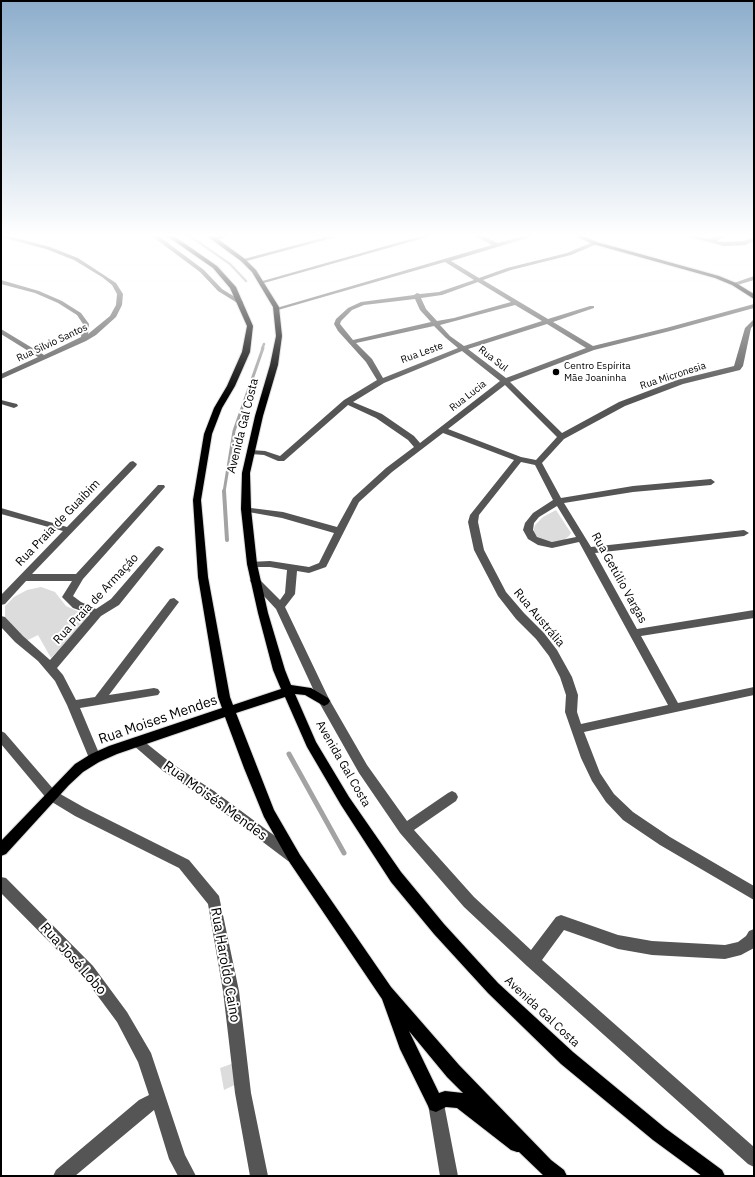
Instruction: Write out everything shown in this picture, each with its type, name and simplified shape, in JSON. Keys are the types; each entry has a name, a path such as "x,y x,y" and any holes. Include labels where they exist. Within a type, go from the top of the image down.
{"main road":[{"name":"Avenida Gal Costa","path":"234,289 242,303 250,326 246,352 218,408 208,434 197,500 203,577 224,697 229,711 250,768 269,813 295,859 340,922 386,992 453,1071 551,1171"},
{"name":"Avenida Gal Costa","path":"266,289 273,300 276,309 279,336 274,365 259,416 246,473 246,509 255,581 279,670 287,692 311,744 345,801 396,877 439,929 493,988 567,1058 659,1134 716,1176"},
{"path":"742,289 754,297"},
{"name":"Rua Moises Mendes","path":"1,850 51,795 79,768 95,758 137,742 287,692 300,689 324,701"},
{"path":"386,992 406,1043 436,1104 445,1099 460,1100 551,1171"}],"street":[{"path":"26,289 60,302 79,314 86,324 84,340"},
{"name":"Rua Silvio Santos","path":"1,377 84,340 103,327 113,317 119,305 120,294 118,289"},
{"path":"219,289 242,303"},
{"path":"374,289 356,296 350,309 338,320 337,324 341,331 369,361 381,380"},
{"path":"276,309 356,296 440,294 454,289"},
{"path":"493,289 592,348"},
{"name":"Rua Sul","path":"417,295 423,310 448,337 505,381 561,437"},
{"path":"352,342 379,337 409,328 436,324 516,304"},
{"name":"Rua Lucia","path":"252,564 270,564 309,570 323,565 356,500 389,470 505,381 592,348 680,327 754,306"},
{"name":"Rua Leste","path":"251,452 265,453 281,459 316,430 346,402 381,380 420,363 592,307"},
{"name":"Rua Micronesia","path":"538,463 561,437 592,419 640,397 680,382 738,368 748,328 754,321"},
{"path":"1,331 44,358"},
{"path":"1,402 14,406"},
{"path":"346,402 379,416 411,438 419,447"},
{"path":"441,429 519,459 538,463"},
{"name":"Rua Austrália","path":"519,459 475,516 474,522 479,550 502,594 520,616 540,636 553,653 566,677 572,695 571,712 596,777 610,798 628,816 754,893"},
{"name":"Rua Getúlio Vargas","path":"538,463 558,501 582,538 675,708"},
{"name":"Rua Praia de Guaibim","path":"1,599 133,464"},
{"path":"582,538 552,545 541,543 533,539 528,530 530,523 536,515 558,501 633,489 711,482"},
{"path":"98,613 76,605 67,597 78,577 161,488"},
{"path":"246,509 283,515 339,531"},
{"path":"1,511 69,530"},
{"path":"588,550 744,533"},
{"name":"Rua Praia de Armaçáo","path":"51,667 98,613 114,602 159,549"},
{"path":"280,607 290,594 292,568"},
{"path":"23,578 78,577"},
{"path":"255,581 280,607 324,701 363,769 405,829 469,902 532,961 754,1158"},
{"path":"99,700 174,602"},
{"path":"635,633 754,614"},
{"path":"1,620 6,628 51,667 59,678 73,705 95,758"},
{"path":"578,729 754,691"},
{"path":"73,705 154,692"},
{"name":"Rua Haroldo Caino","path":"1,736 51,795 80,812 184,864 214,900 231,991 243,1093 259,1176"},
{"name":"Rua Moisés Mendes","path":"137,742 166,767 210,795 295,859"},
{"path":"405,829 452,797"},
{"name":"Rua José Lobo","path":"1,883 74,956 105,992 122,1017 145,1060 178,1159 187,1176"},
{"path":"532,961 561,922 618,942 652,948 725,952 741,948 751,941 754,936"},
{"path":"62,1176 145,1106 158,1099"},
{"path":"436,1104 449,1176"}],"shaded area":[{"path":"556,510 571,533 563,541 553,542 538,538 533,532 535,525 543,517"},
{"path":"41,587 55,592 66,606 88,616 87,619 51,658 38,635 26,641 5,617 5,606 14,597 27,590"},
{"path":"234,1063 239,1083 224,1090 220,1068"}],"waterway":[{"path":"262,349 264,344"},
{"path":"224,492 234,431 263,348"},
{"path":"224,492 227,540"},
{"path":"289,754 344,853"}],"place":[{"name":"Centro Espírita Mãe Joaninha","path":"556,372"}]}
